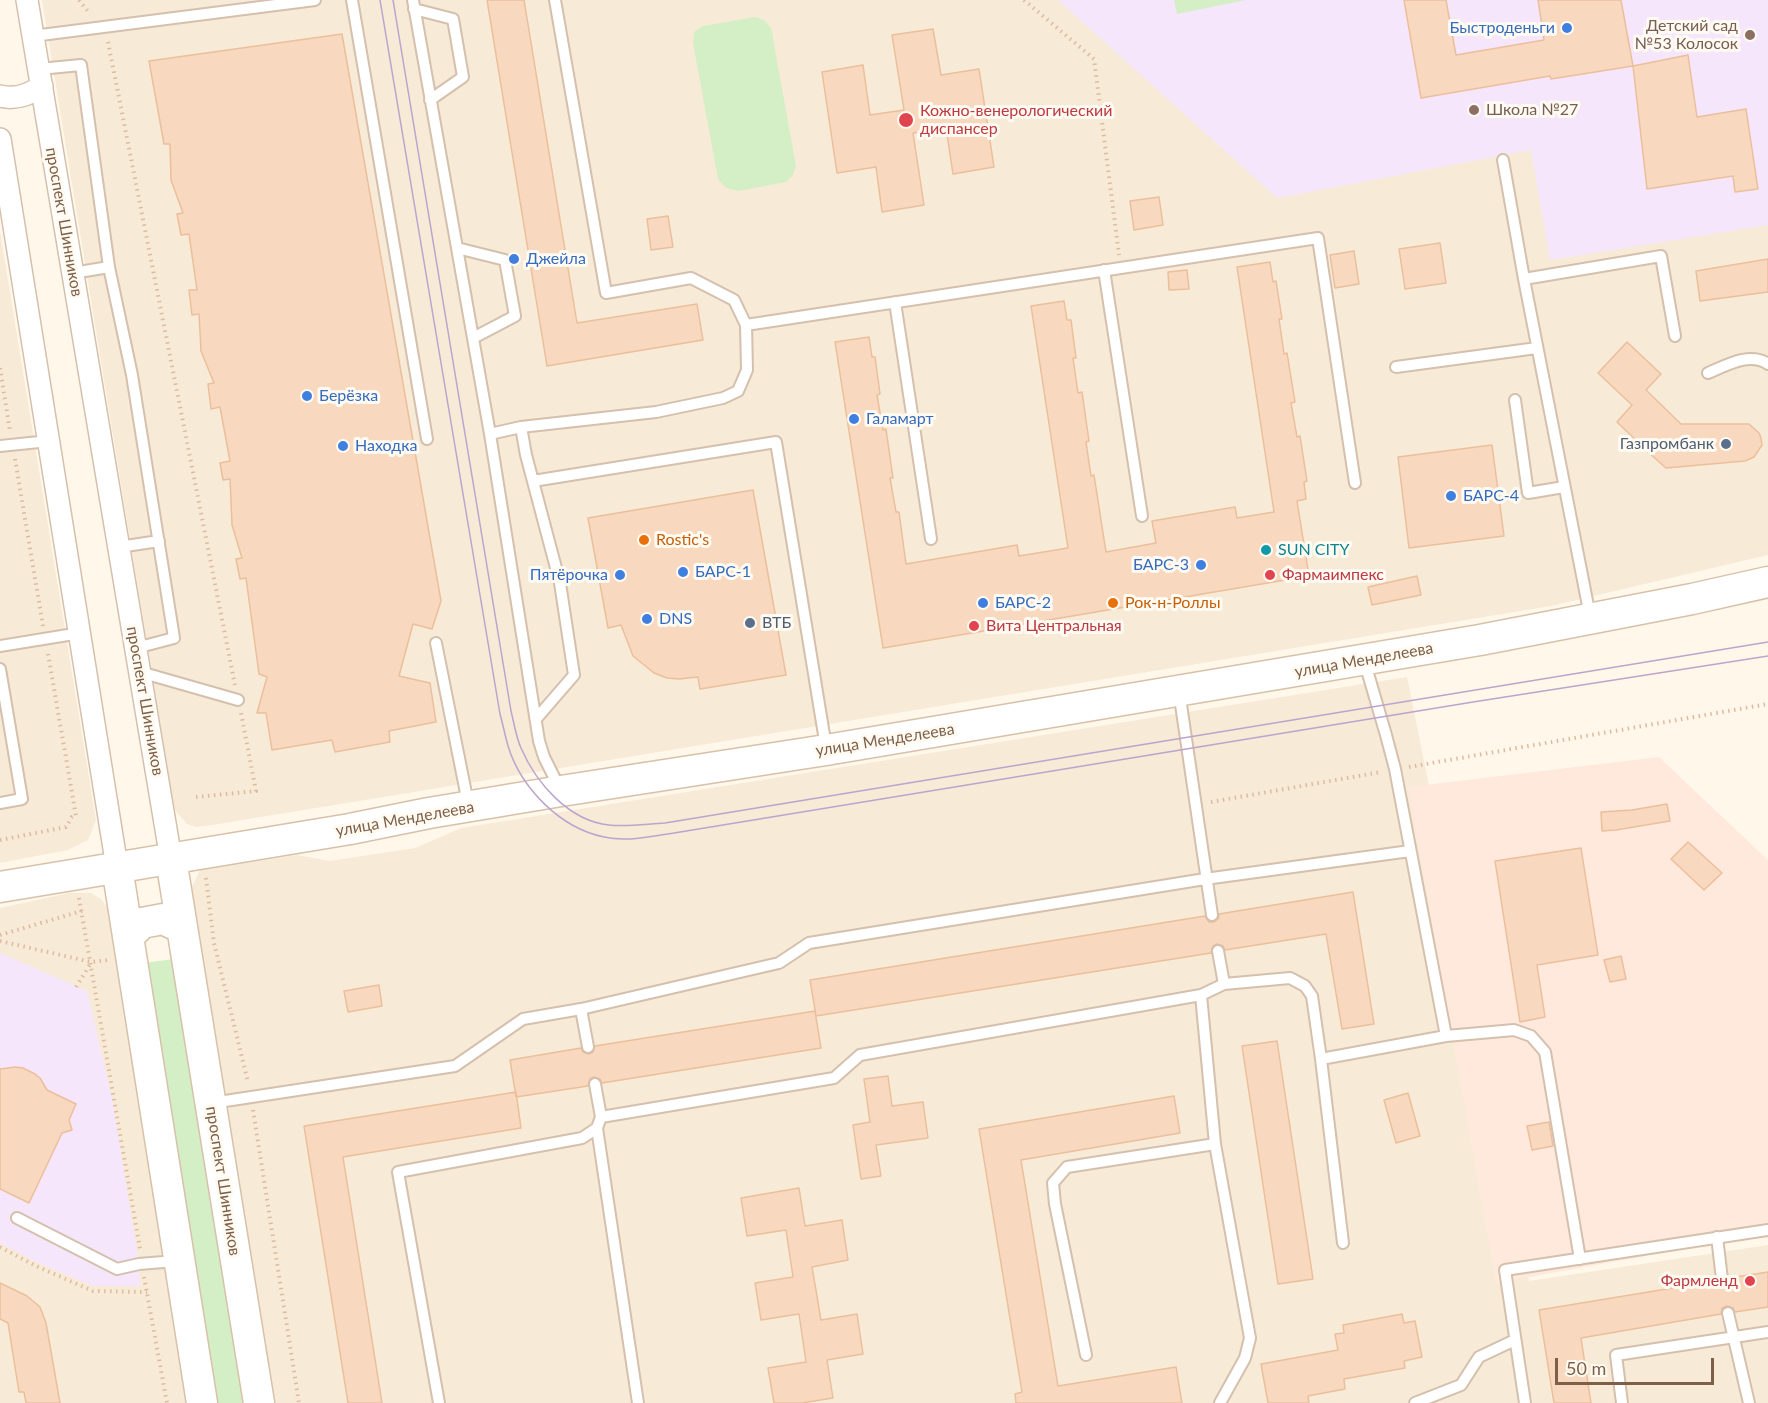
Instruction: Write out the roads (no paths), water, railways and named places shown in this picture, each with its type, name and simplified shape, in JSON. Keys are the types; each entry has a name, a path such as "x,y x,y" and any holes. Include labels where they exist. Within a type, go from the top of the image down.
{"main road":[{"name":"улица Менделеева","path":"0,887 350,829 561,791 826,750 1364,660 1591,620 1768,582"},
{"name":"проспект Шинников","path":"171,859 259,1403"},
{"path":"117,867 202,1403"},
{"path":"128,937 141,923 163,919 182,928"}],"street":[{"name":"проспект Шинников","path":"27,0 171,859"},
{"path":"0,96 5,98 30,95 40,77"},
{"path":"0,139 117,867"}],"lane":[{"path":"33,36 315,0"},
{"path":"352,0 428,439"},
{"path":"490,434 521,427 656,412 723,398 738,391 747,370 746,325 734,300 691,278 606,293 555,0"},
{"path":"414,4 474,338 539,741 544,757 561,791"},
{"path":"414,4 453,19 463,77 430,100"},
{"path":"40,77 81,65 109,267 132,375 174,638 136,648"},
{"path":"1503,160 1537,348 1591,620"},
{"path":"746,325 1318,238 1355,483"},
{"path":"457,248 505,260 514,315 474,338"},
{"path":"1524,279 1661,256 1675,336"},
{"path":"73,273 109,267"},
{"path":"1104,270 1142,516"},
{"path":"895,302 931,539"},
{"path":"1396,367 1537,348"},
{"path":"1708,373 1742,360 1762,360 1768,364"},
{"path":"1515,400 1528,493 1564,487"},
{"path":"521,427 560,583 574,675 536,719"},
{"path":"0,446 49,441"},
{"path":"533,481 776,442 826,750"},
{"path":"119,547 159,541"},
{"path":"0,646 80,633"},
{"path":"436,643 469,807"},
{"path":"1364,660 1395,769 1446,1036"},
{"path":"0,669 22,799 0,803"},
{"path":"140,672 238,700"},
{"path":"1178,691 1212,915"},
{"path":"211,1103 455,1066 523,1019 581,1010 779,963 809,943 1205,879 1410,851"},
{"path":"1218,951 1224,984"},
{"path":"601,1117 834,1078 860,1055 1201,995 1224,984 1290,978 1305,986 1312,996 1343,1243"},
{"path":"1201,995 1215,1144 1250,1338 1245,1358 1220,1403"},
{"path":"581,1010 588,1047"},
{"path":"1321,1059 1446,1036 1514,1030 1531,1036 1545,1052 1580,1259"},
{"path":"595,1084 601,1117 597,1128 638,1403"},
{"path":"439,1403 398,1172 582,1138 597,1128"},
{"path":"1086,1355 1055,1204 1053,1182 1067,1167 1215,1144"},
{"path":"17,1218 117,1269 179,1261"},
{"path":"1525,1403 1505,1270 1768,1230"},
{"path":"1718,1237 1722,1279"},
{"path":"1728,1313 1749,1403"},
{"path":"1622,1403 1616,1355 1768,1332"},
{"path":"1415,1403 1461,1384 1479,1357 1515,1340"}],"tram line":[{"path":"380,0 500,714 508,746 522,777 544,804 572,825 604,837 620,839 652,836 1768,656"},
{"path":"393,0 515,730 521,748 535,774 556,798 580,816 609,825 665,823 1768,642"}],"place":[{"name":"Быстроденьги","path":"1567,28"},
{"name":"Детский сад №53 Колосок","path":"1750,35"},
{"name":"Школа №27","path":"1474,110"},
{"name":"Кожно-венерологический диспансер","path":"906,120"},
{"name":"Джейла","path":"514,259"},
{"name":"Берёзка","path":"307,396"},
{"name":"Галамарт","path":"854,419"},
{"name":"Газпромбанк","path":"1726,444"},
{"name":"Находка","path":"343,446"},
{"name":"БАРС-4","path":"1451,496"},
{"name":"Rostic's","path":"644,540"},
{"name":"SUN CITY","path":"1266,550"},
{"name":"БАРС-3","path":"1201,565"},
{"name":"БАРС-1","path":"683,572"},
{"name":"Пятёрочка","path":"620,575"},
{"name":"Фармаимпекс","path":"1270,575"},
{"name":"БАРС-2","path":"983,603"},
{"name":"Рок-н-Роллы","path":"1113,603"},
{"name":"DNS","path":"647,619"},
{"name":"ВТБ","path":"750,623"},
{"name":"Вита Центральная","path":"974,626"},
{"name":"Фармленд","path":"1750,1281"}]}
